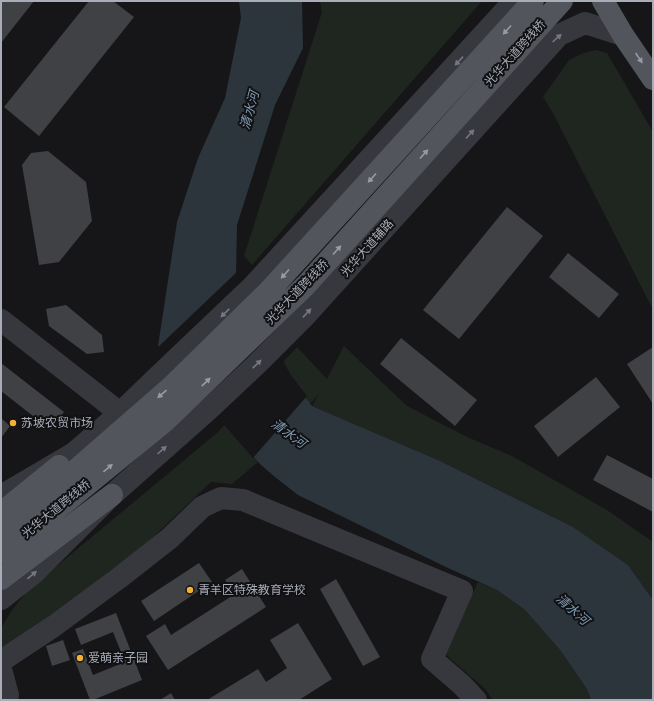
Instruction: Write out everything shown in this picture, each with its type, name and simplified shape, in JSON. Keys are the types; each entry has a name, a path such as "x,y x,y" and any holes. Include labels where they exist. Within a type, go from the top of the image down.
{"main road":[{"name":"光华大道跨线桥","path":"1,532 38,503 171,387 264,296 533,1"},
{"name":"光华大道跨线桥","path":"1,553 164,422 306,285 562,1"},
{"path":"603,1 623,35 653,79"},
{"path":"1,513 74,453"},
{"path":"1,579 112,495"}],"street":[{"path":"1,496 74,453 120,413 253,286 514,1"},
{"name":"光华大道辅路","path":"1,599 34,573 112,495 208,410 304,317 559,35 585,23 623,35"},
{"path":"1,320 120,413"},
{"path":"1,661 54,626 119,578 170,538 202,507 221,498 243,500 462,591 432,659 462,685 476,700"},
{"path":"1,669 8,695 7,700"}],"shaded area":[{"path":"320,1 482,1 252,265 244,256 322,12"},
{"path":"595,50 607,53 653,132 653,309 553,113 543,97 569,60 581,54"},
{"path":"344,346 407,406 465,436 512,456 607,510 653,542 653,600 628,565 573,527 438,460 312,406 319,394 257,463 232,484 211,482 149,541 87,589 2,650 1,628 12,610 28,590 218,432 297,347 327,379"},
{"path":"478,582 497,590 525,610 560,650 587,689 591,700 493,700 484,688 445,654"}],"water":[{"name":"清水河","path":"239,1 302,1 303,48 275,105 237,225 236,274 289,376 312,406 438,460 573,527 628,565 653,600 653,700 591,700 587,689 560,650 525,610 497,590 448,568 298,495 260,464 158,346 177,222 198,158 225,98 241,18"}],"pier":[{"path":"238,271 238,274 290,374 307,396 253,458 157,348"}],"building":[{"path":"1,1 34,1 1,43"},
{"path":"89,1 113,1 134,17 39,136 4,107"},
{"path":"48,151 86,182 92,221 59,262 39,265 22,165 31,153"},
{"path":"507,207 543,236 459,339 423,310"},
{"path":"568,253 619,294 599,318 549,277"},
{"path":"66,305 102,335 104,352 87,354 49,326 46,309"},
{"path":"401,338 477,400 455,426 380,364"},
{"path":"653,347 653,404 627,364"},
{"path":"1,363 64,412 51,430 1,391"},
{"path":"596,377 620,407 558,457 534,426"},
{"path":"1,418 10,426 1,438"},
{"path":"607,455 653,479 653,512 593,480"},
{"path":"199,563 212,582 154,621 141,601"},
{"path":"242,569 266,607 168,670 146,636 165,624 171,635 235,594 225,580"},
{"path":"336,579 380,657 363,666 320,589"},
{"name":"爱萌亲子园","path":"116,613 142,680 90,700 72,653 83,649 93,675 125,662 113,632 81,645 75,629"},
{"path":"298,623 332,679 299,700 207,700 258,669 266,682 287,668 270,640"},
{"path":"63,640 70,660 52,666 46,646"},
{"path":"171,693 175,700 160,700"}],"place":[{"name":"苏坡农贸市场","path":"13,423"},
{"name":"青羊区特殊教育学校","path":"190,590"},
{"name":"爱萌亲子园","path":"80,658"}]}
